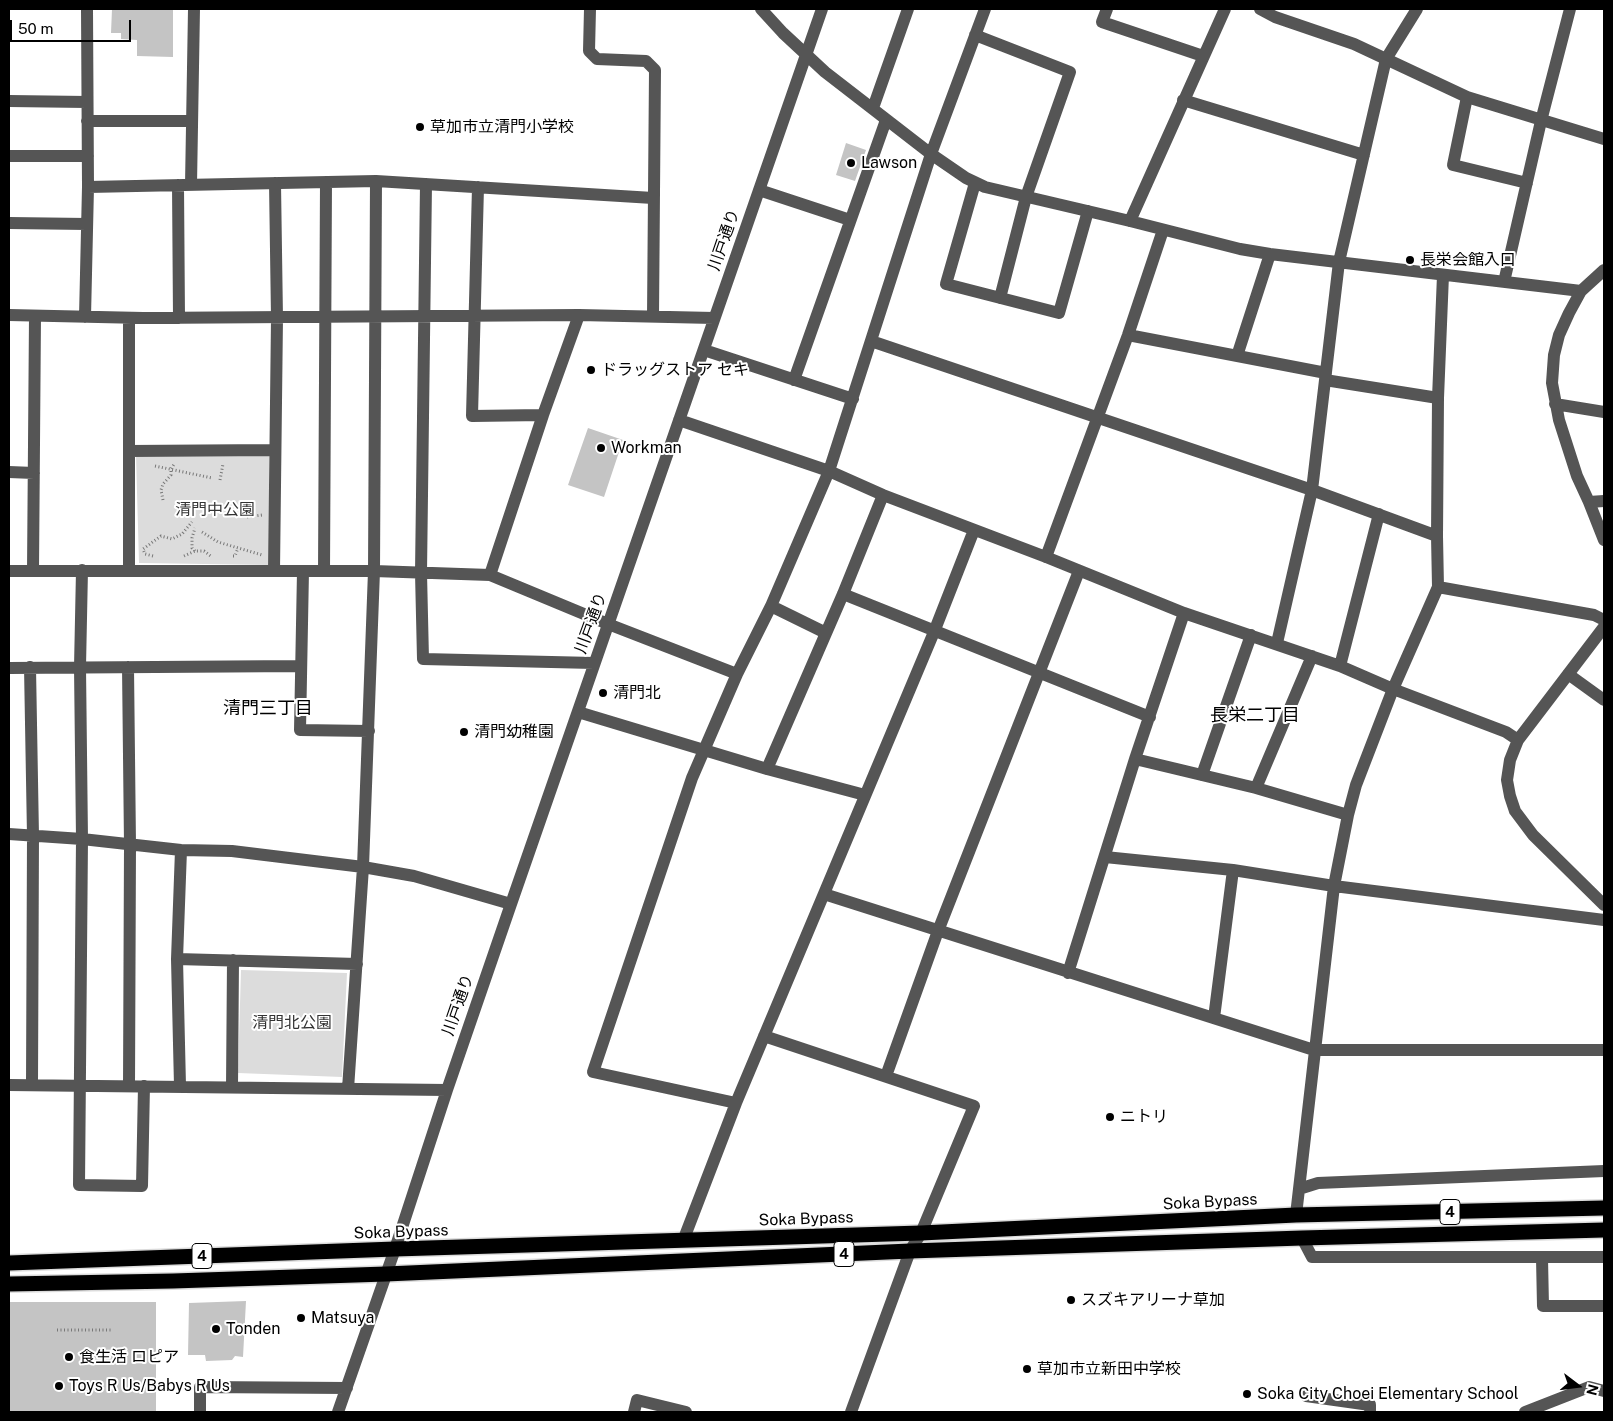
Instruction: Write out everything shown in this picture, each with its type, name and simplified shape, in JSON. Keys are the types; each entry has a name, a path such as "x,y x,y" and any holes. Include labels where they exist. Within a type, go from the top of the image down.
{"highway":[{"name":"Soka Bypass","path":"9,1263 922,1233 1296,1216 1604,1208"},
{"name":"4","path":"9,1284 386,1274 910,1251 1604,1230"}],"street":[{"path":"84,316 88,224 87,9"},
{"path":"180,318 185,185 192,121 194,9"},
{"path":"590,9 590,51 597,59 646,61 655,70 653,316"},
{"path":"761,9 783,33 825,72 931,154 975,183 985,187 1211,242 1270,254 1581,291"},
{"name":"川戸通り","path":"338,1412 594,663 822,9"},
{"path":"873,108 908,9"},
{"path":"736,1103 593,1072 692,778 737,674 771,606 829,472 931,154 985,9"},
{"path":"1107,9 1102,22 1203,56"},
{"path":"1130,221 1224,9"},
{"path":"1260,9 1275,17 1354,44 1467,97 1604,139"},
{"path":"1277,643 1312,490 1339,262 1386,59 1417,9"},
{"path":"1504,282 1541,121 1570,9"},
{"path":"975,35 1070,72 1026,197 1000,298"},
{"path":"1467,97 1453,165 1527,183"},
{"path":"1183,100 1364,154"},
{"path":"9,101 87,102"},
{"path":"794,380 886,120"},
{"path":"87,121 192,121"},
{"path":"9,156 88,156"},
{"path":"88,187 376,181 653,198"},
{"path":"348,1089 363,867 374,571 376,181"},
{"path":"324,571 326,182"},
{"path":"274,566 277,318 275,183"},
{"path":"975,183 946,284 1059,313 1088,211"},
{"path":"426,184 421,573 423,658 594,663"},
{"path":"478,187 472,416 543,415"},
{"path":"759,190 850,220"},
{"path":"9,223 88,224"},
{"path":"1046,557 1128,336 1163,230"},
{"path":"1237,356 1270,254"},
{"path":"1604,270 1581,291 1559,335 1554,355 1552,383 1559,420 1577,476 1604,540"},
{"path":"1296,1216 1334,886 1348,815 1356,785 1393,689 1438,587 1438,398 1443,275"},
{"path":"9,315 129,318 653,316 714,318"},
{"path":"33,571 35,316"},
{"path":"490,575 543,415 580,316"},
{"path":"129,318 129,570"},
{"path":"1128,336 1237,356 1326,377 1438,398"},
{"path":"871,342 1312,490 1437,536"},
{"path":"704,350 853,399"},
{"path":"1555,404 1604,412"},
{"path":"679,420 829,472 1184,613 1277,643 1340,666 1393,689 1506,732 1518,740"},
{"path":"129,451 275,450"},
{"path":"9,472 34,473"},
{"path":"767,769 843,594 883,494"},
{"path":"1589,502 1604,501"},
{"path":"1340,666 1379,514"},
{"path":"683,1241 736,1103 934,632 974,530"},
{"path":"9,571 274,566 303,571 374,571 490,575 608,624 737,674"},
{"path":"82,570 80,667 82,839 79,1185 142,1186 144,1086"},
{"path":"303,571 300,730 368,731"},
{"path":"886,1076 938,930 1079,571"},
{"path":"1438,587 1594,615 1604,620"},
{"path":"843,594 1150,718"},
{"path":"771,606 826,632"},
{"path":"1068,973 1135,759 1184,613"},
{"path":"1604,627 1518,740 1510,760 1507,780 1515,811 1533,835 1604,905"},
{"path":"1202,775 1251,635"},
{"path":"1256,788 1312,656"},
{"path":"9,668 301,666"},
{"path":"128,667 130,845 128,1086"},
{"path":"30,668 33,836 32,1085"},
{"path":"1568,674 1604,700"},
{"path":"578,712 767,769 865,795"},
{"path":"1135,759 1256,788 1348,815"},
{"path":"9,834 82,839 181,850 232,851 363,867 414,876 511,904"},
{"path":"180,1086 177,959 181,850"},
{"path":"1105,857 1233,870 1334,886 1604,920"},
{"path":"1214,1018 1233,870"},
{"path":"824,894 1314,1050 1604,1050"},
{"path":"177,959 357,964"},
{"path":"232,1087 233,960"},
{"path":"764,1036 974,1106 922,1233 910,1251 851,1412"},
{"path":"9,1085 447,1090"},
{"path":"1299,1189 1318,1183 1604,1171"},
{"path":"1302,1238 1312,1257 1604,1257"},
{"path":"1542,1258 1542,1306 1604,1306"},
{"path":"1525,1412 1589,1387 1604,1391"},
{"path":"200,1412 200,1388 347,1388"},
{"path":"1306,1396 1370,1405 1370,1412"},
{"path":"634,1412 637,1400 686,1412"}],"path":[{"path":"218,460 224,459 220,480"},
{"path":"162,500 161,490 163,484 171,475 171,469 177,462 182,461"},
{"path":"154,465 159,468 212,478"},
{"path":"248,517 266,515"},
{"path":"143,549 161,536 172,539 182,534 192,522"},
{"path":"195,528 192,538 192,548 195,551"},
{"path":"202,532 218,542 257,553 274,566"},
{"path":"143,539 145,554 158,557"},
{"path":"228,557 235,556 238,548"},
{"path":"179,557 195,551 204,551 215,558"},
{"path":"57,1330 112,1330"}],"green space":[{"name":"清門中公園","path":"136,456 269,456 269,565 139,563"},
{"name":"清門北公園","path":"241,970 347,973 342,1077 238,1073"}],"building":[{"path":"112,9 173,9 173,57 137,56 137,40 121,39 121,33 111,33"},
{"path":"846,143 866,150 855,181 836,175"},
{"path":"588,428 623,440 604,497 568,485"},
{"name":"Tonden","path":"246,1301 243,1357 235,1356 232,1360 206,1361 205,1355 188,1355 189,1303"},
{"path":"9,1302 156,1302 156,1412 9,1412"}],"place":[{"name":"草加市立清門小学校","path":"420,127"},
{"name":"Lawson","path":"851,163"},
{"name":"長栄会館入口","path":"1410,260"},
{"name":"ドラッグストア セキ","path":"591,370"},
{"name":"Workman","path":"601,448"},
{"name":"清門北","path":"603,693"},
{"name":"清門幼稚園","path":"464,732"},
{"name":"ニトリ","path":"1110,1117"},
{"name":"スズキアリーナ草加","path":"1071,1300"},
{"name":"Matsuya","path":"301,1318"},
{"name":"Tonden","path":"216,1329"},
{"name":"食生活 ロピア","path":"69,1357"},
{"name":"草加市立新田中学校","path":"1027,1369"},
{"name":"Toys R Us/Babys R Us","path":"59,1386"},
{"name":"Soka City Choei Elementary School","path":"1247,1394"}],"district":[{"name":"清門三丁目","path":"268,708"},
{"name":"長栄二丁目","path":"1255,715"}]}
